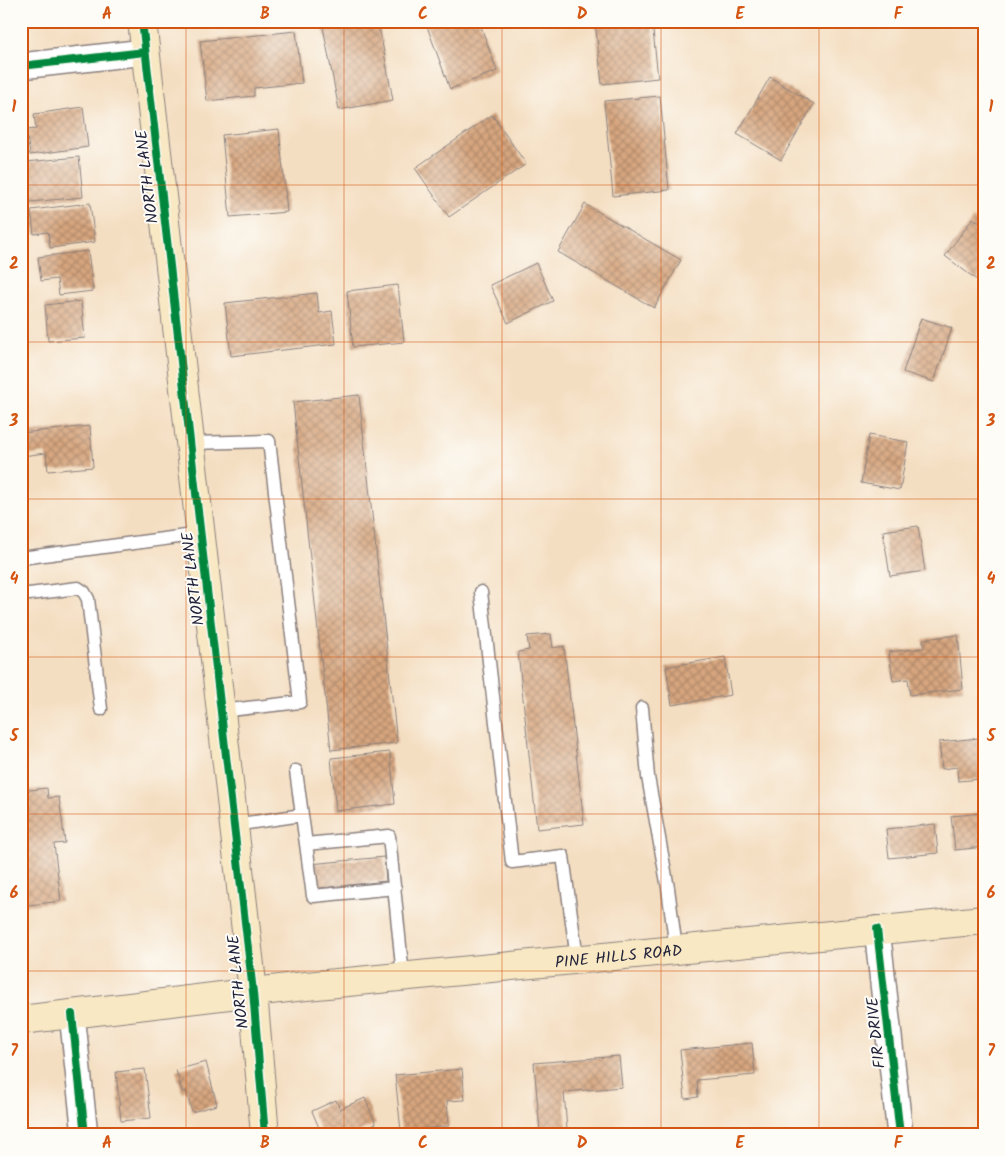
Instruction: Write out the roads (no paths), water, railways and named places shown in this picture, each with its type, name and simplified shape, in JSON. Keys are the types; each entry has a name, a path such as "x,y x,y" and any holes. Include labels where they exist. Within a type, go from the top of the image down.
{"street":[{"name":"NORTH LANE","path":"142,21 253,992 266,1135"},
{"path":"21,66 145,52"},
{"name":"PINE HILLS ROAD","path":"21,1020 403,976 984,920"},
{"name":"FIR DRIVE","path":"877,929 900,1135"},
{"path":"72,1014 85,1135"}],"lane":[{"path":"190,443 269,441 300,702 221,711"},
{"path":"21,558 201,534"},
{"path":"21,595 78,588 84,592 88,599 101,709"},
{"path":"481,592 512,862 563,856 577,959"},
{"path":"642,708 648,778 668,888 676,949"},
{"path":"296,771 313,896 395,888"},
{"path":"234,825 302,815"},
{"path":"306,844 389,836 403,976"}]}
